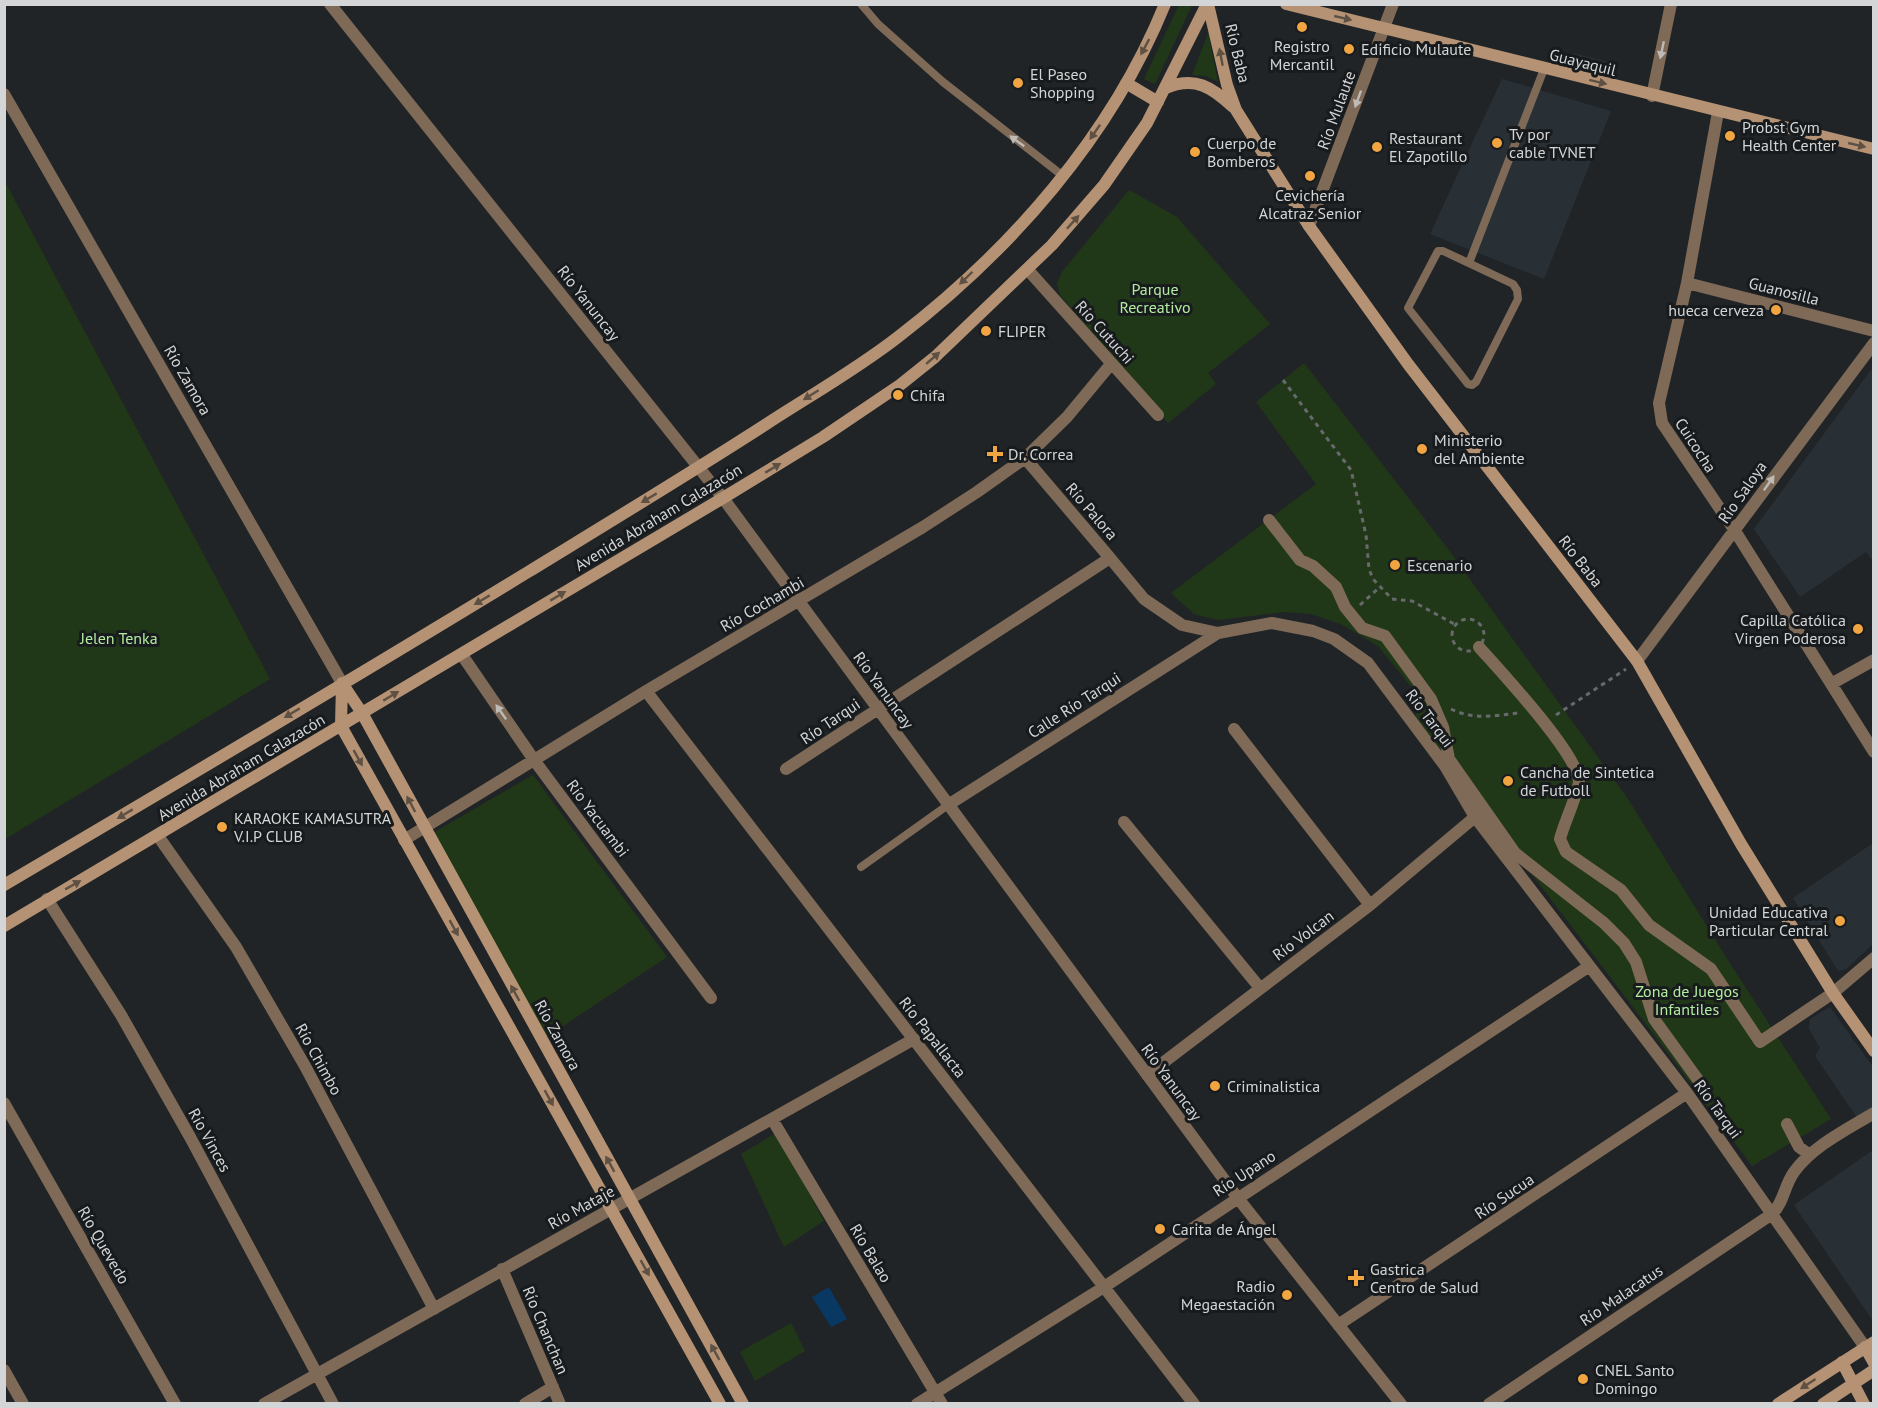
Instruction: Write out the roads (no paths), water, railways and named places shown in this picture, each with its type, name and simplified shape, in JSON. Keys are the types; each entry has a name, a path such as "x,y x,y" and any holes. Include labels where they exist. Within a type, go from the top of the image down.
{"street":[{"name":"Río Yanuncay","path":"330,4 723,498 1237,1197 1401,1404"},
{"name":"Avenida Abraham Calazacón","path":"4,885 698,468 855,368 905,332 949,295 1063,176 1103,121 1126,82 1165,4"},
{"name":"Avenida Abraham Calazacón","path":"4,926 723,498 823,437 900,385 935,357 1028,270 1104,185 1147,123 1207,4"},
{"name":"Río Baba","path":"1207,4 1227,85 1236,110 1309,226 1408,363 1637,661 1741,844 1833,993 1874,1051"},
{"name":"Guayaquil","path":"1286,4 1874,149"},
{"name":"Río Mulaute","path":"1309,226 1393,4"},
{"path":"1652,96 1671,4"},
{"path":"1126,82 1158,102"},
{"name":"Río Baba","path":"1166,88 1180,83 1208,85 1236,110"},
{"name":"Río Zamora","path":"4,94 342,683 362,713 743,1404"},
{"name":"Cuicocha","path":"1718,112 1687,283 1659,403 1662,423 1735,531 1874,752"},
{"name":"Río Cutuchi","path":"1028,270 1158,415"},
{"name":"Guanosilla","path":"1687,283 1874,331"},
{"name":"Río Saloya","path":"1637,661 1874,343"},
{"name":"Río Cochambi","path":"404,840 923,527 1025,458 1067,417 1111,364"},
{"name":"Río Palora","path":"1025,458 1110,558"},
{"path":"1269,520 1300,560 1313,566 1336,587 1350,614 1362,628 1385,636 1431,699 1443,727 1449,759 1515,853 1604,923 1624,943 1636,962 1654,1019 1701,1084"},
{"name":"Río Tarqui","path":"786,769 1110,558 1144,599 1182,625 1218,633 1272,623 1313,631 1334,639 1368,663 1438,757 1475,817 1688,1093 1772,1214 1870,1344"},
{"name":"Calle Río Tarqui","path":"948,805 1218,633"},
{"path":"1479,647 1535,711 1572,765 1579,782 1560,839 1566,852 1621,890 1649,925 1711,969 1760,1042 1833,993 1874,958"},
{"name":"Río Yacuambi","path":"462,654 534,760 711,998"},
{"path":"1832,684 1874,660"},
{"path":"342,683 341,726 720,1404"},
{"name":"Río Papallacta","path":"646,692 1194,1404"},
{"path":"1234,729 1370,905"},
{"name":"Río Volcan","path":"1147,1075 1370,905 1475,817"},
{"path":"1124,822 1260,988"},
{"name":"Río Chimbo","path":"158,836 236,947 305,1066 434,1309"},
{"name":"Río Vinces","path":"47,899 121,1015 190,1137 333,1404"},
{"name":"Río Upano","path":"917,1404 1104,1287 1588,966"},
{"name":"Río Mataje","path":"264,1404 914,1039"},
{"name":"Río Sucua","path":"1338,1326 1688,1093"},
{"name":"Río Quevedo","path":"4,1103 175,1404"},
{"path":"1772,1214 1780,1206 1788,1180 1810,1155 1874,1113"},
{"name":"Río Balao","path":"772,1119 942,1404"},
{"path":"1787,1124 1799,1147 1810,1155"},
{"name":"Río Malacatus","path":"1489,1404 1772,1214"},
{"name":"Río Chanchan","path":"502,1269 560,1404"},
{"path":"1778,1404 1870,1344 1874,1363"},
{"path":"1842,1362 1864,1404"},
{"path":"4,1370 23,1404"},
{"path":"1823,1404 1874,1371"},
{"path":"525,1404 553,1387"}],"lane":[{"path":"861,4 878,24 943,82 1063,176"},
{"path":"1468,263 1544,69"},
{"path":"1438,251 1468,263 1513,284 1517,290 1518,299 1476,382 1472,384 1468,384 1408,308 1433,255 1438,251"},
{"path":"861,867 948,805"}],"water":[{"path":"829,1287 847,1319 831,1327 812,1297"}],"place":[{"name":"Registro Mercantil","path":"1302,27"},
{"name":"Edificio Mulaute","path":"1349,49"},
{"name":"El Paseo Shopping","path":"1018,83"},
{"name":"Probst Gym Health Center","path":"1730,136"},
{"name":"Tv por cable TVNET","path":"1497,143"},
{"name":"Restaurant El Zapotillo","path":"1377,147"},
{"name":"Cuerpo de Bomberos","path":"1195,152"},
{"name":"Cevichería Alcatraz Senior","path":"1310,176"},
{"name":"hueca cerveza","path":"1776,310"},
{"name":"FLIPER","path":"986,331"},
{"name":"Chifa","path":"898,395"},
{"name":"Ministerio del Ambiente","path":"1422,449"},
{"name":"Dr. Correa","path":"995,454"},
{"name":"Escenario","path":"1395,565"},
{"name":"Capilla Católica Virgen Poderosa","path":"1858,629"},
{"name":"Cancha de Sintetica de Futboll","path":"1508,781"},
{"name":"KARAOKE KAMASUTRA V.I.P CLUB","path":"222,827"},
{"name":"Unidad Educativa Particular Central","path":"1840,921"},
{"name":"Criminalistica","path":"1215,1086"},
{"name":"Carita de Ángel","path":"1160,1229"},
{"name":"Gastrica Centro de Salud","path":"1356,1278"},
{"name":"Radio Megaestación","path":"1287,1295"},
{"name":"CNEL Santo Domingo","path":"1583,1379"}],"park label":[{"name":"Parque Recreativo","path":"1155,298"},
{"name":"Jelen Tenka","path":"119,638"},
{"name":"Zona de Juegos Infantiles","path":"1687,1000"}]}
